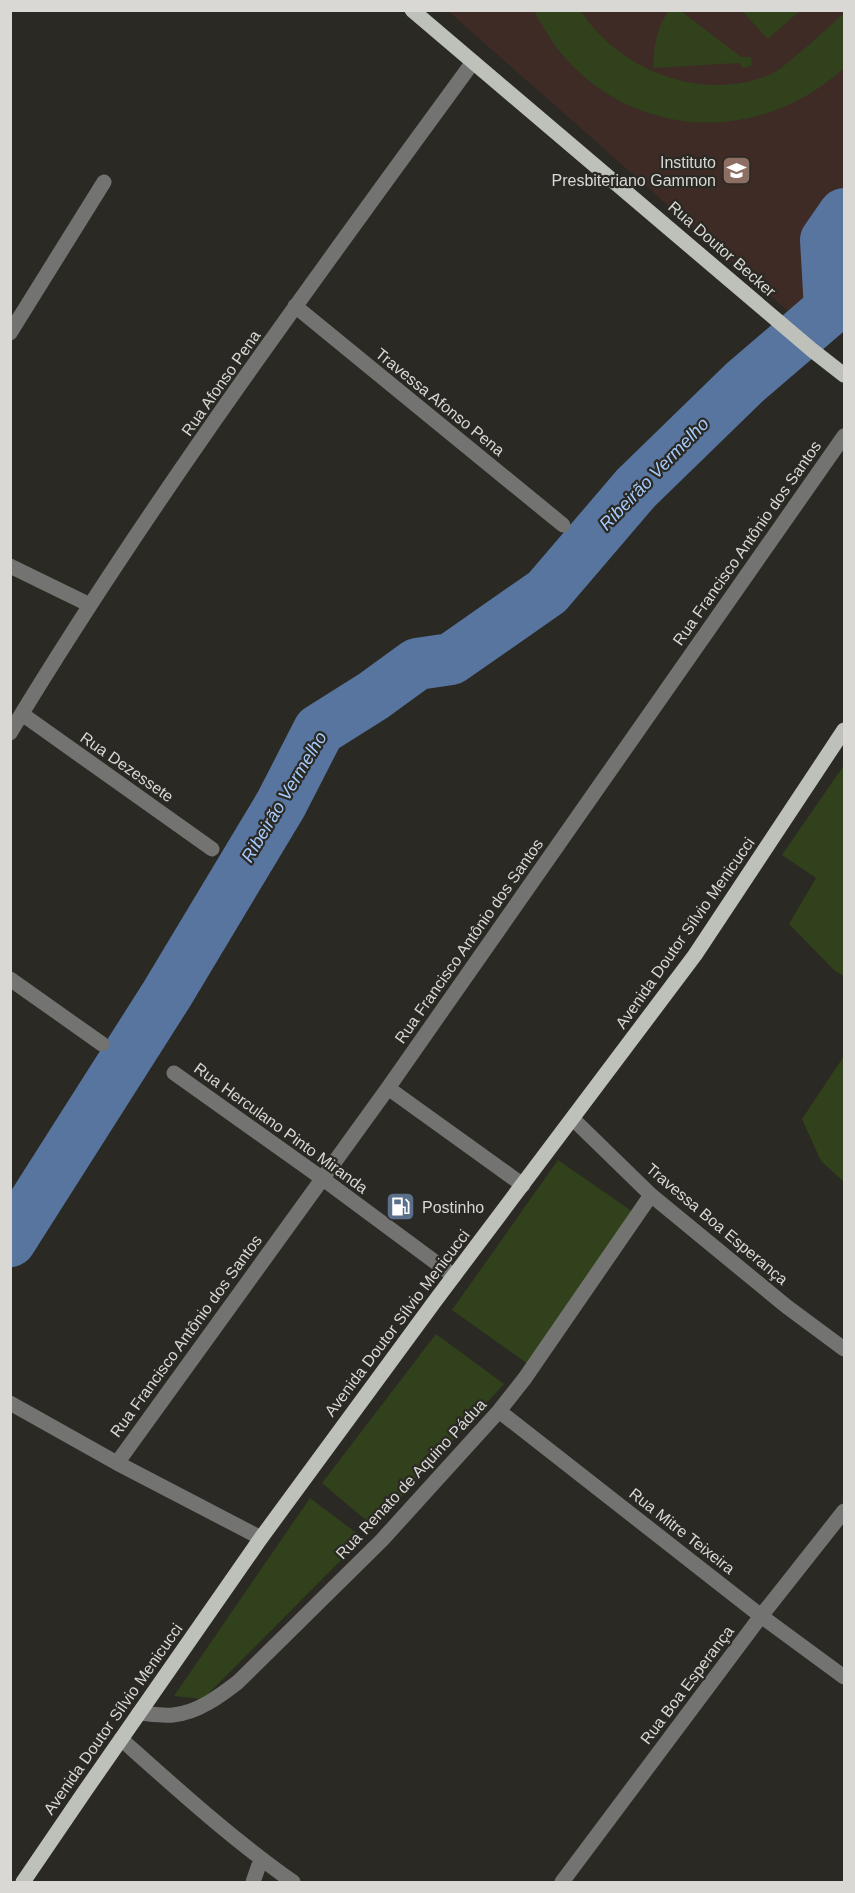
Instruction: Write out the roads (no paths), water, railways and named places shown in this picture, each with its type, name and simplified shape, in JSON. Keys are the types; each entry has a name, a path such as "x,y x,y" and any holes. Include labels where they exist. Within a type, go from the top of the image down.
{"main road":[{"name":"Rua Doutor Becker","path":"412,10 844,375"},
{"name":"Avenida Doutor Sílvio Menicucci","path":"23,1882 261,1538 695,955 844,730"}],"street":[{"name":"Rua Afonso Pena","path":"10,733 90,605 295,306 473,62"},
{"path":"10,333 104,182"},
{"name":"Travessa Afonso Pena","path":"295,306 563,525"},
{"name":"Rua Francisco Antônio dos Santos","path":"117,1463 388,1088 844,436"},
{"path":"10,566 90,605"},
{"name":"Rua Dezessete","path":"22,714 212,849"},
{"path":"10,979 102,1044"},
{"name":"Rua Herculano Pinto Miranda","path":"174,1073 454,1276"},
{"path":"388,1088 523,1185"},
{"name":"Travessa Boa Esperança","path":"573,1119 651,1195 844,1349"},
{"name":"Rua Renato de Aquino Pádua","path":"139,1713 174,1715 193,1710 218,1697 238,1682 382,1540 499,1411 525,1378 651,1195"},
{"path":"10,1403 117,1463 261,1538"},
{"name":"Rua Mitre Teixeira","path":"499,1411 761,1616 844,1677"},
{"name":"Rua Boa Esperança","path":"562,1882 761,1616 844,1511"},
{"path":"121,1739 196,1806 293,1882"},
{"path":"253,1882 261,1859"}],"waterway":[{"name":"Ribeirão Vermelho","path":"10,1241 167,994 281,804 319,730 373,696 417,664 451,659 547,592 636,488 745,382 830,309 826,240 844,214"}],"place":[{"name":"Instituto Presbiteriano Gammon","path":"737,171"},
{"name":"Postinho","path":"401,1207"}]}
